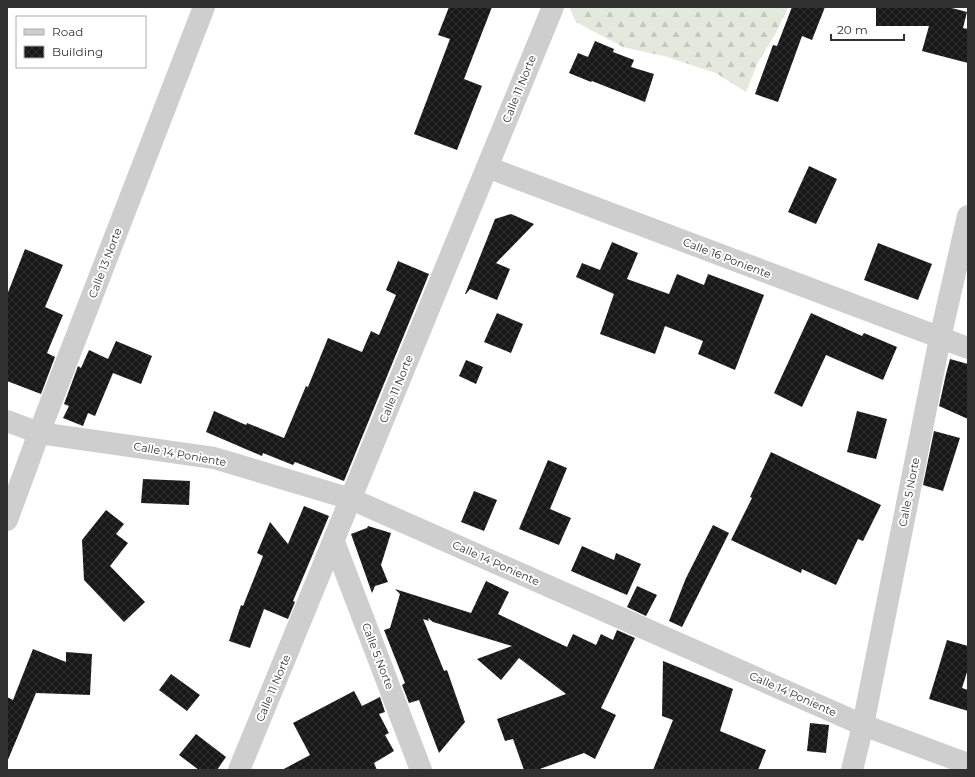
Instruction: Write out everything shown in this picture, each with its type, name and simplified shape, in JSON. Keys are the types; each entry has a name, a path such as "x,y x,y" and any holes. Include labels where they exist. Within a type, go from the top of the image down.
{"street":[{"name":"Calle 13 Norte","path":"7,520 39,433 204,7"},
{"name":"Calle 11 Norte","path":"239,770 553,7"},
{"name":"Calle 16 Poniente","path":"487,167 968,348"},
{"name":"Calle 5 Norte","path":"852,770 863,725 940,338 968,216"},
{"name":"Calle 14 Poniente","path":"7,421 39,433 214,458 351,499 863,725 968,764"},
{"name":"Calle 5 Norte","path":"334,542 421,770"}],"green space":[{"path":"569,7 788,7 776,33 758,62 746,92 716,73 664,56 623,47 576,22"}],"building":[{"path":"449,7 492,7 464,79 482,86 457,150 414,134 450,39 438,35"},
{"path":"792,7 825,7 812,40 802,36 778,102 755,94 773,45 777,46"},
{"path":"876,7 948,7 967,12 963,28 968,29 968,63 922,51 929,26 876,26"},
{"path":"595,41 614,49 613,52 634,60 631,67 654,74 645,102 569,73 578,53 588,57"},
{"path":"809,166 837,179 816,224 788,212"},
{"path":"511,214 534,224 496,263 510,269 497,300 470,289 465,294 495,219"},
{"path":"612,242 638,253 627,279 669,294 677,274 704,285 708,274 764,295 735,370 698,354 703,341 665,326 655,354 600,334 614,294 576,277 582,263 600,270"},
{"path":"878,243 932,264 918,300 864,280"},
{"path":"25,249 63,265 45,307 63,315 47,353 55,357 41,394 7,381 7,295"},
{"path":"398,261 429,274 344,481 295,462 293,465 263,453 262,456 206,432 214,411 246,425 247,423 284,438 306,386 308,387 328,338 362,352 371,331 379,335 396,295 386,290"},
{"path":"497,313 523,324 511,353 484,342"},
{"path":"811,313 862,336 864,333 897,347 883,380 826,355 802,407 774,393"},
{"path":"116,341 152,356 141,384 113,373 95,416 88,413 83,426 63,418 69,406 64,404 78,366 81,368 89,350 108,359"},
{"path":"950,359 968,364 968,419 939,406"},
{"path":"466,360 483,367 476,384 459,376"},
{"path":"857,411 887,419 876,459 847,452"},
{"path":"934,431 960,438 943,491 923,485"},
{"path":"771,452 881,505 863,541 858,539 836,585 802,569 801,573 731,540 752,498 750,497"},
{"path":"548,460 567,468 550,509 571,518 559,545 519,529"},
{"path":"143,479 190,481 189,505 141,503"},
{"path":"474,491 497,500 484,531 461,522"},
{"path":"304,506 329,516 293,601 295,602 288,619 264,609 250,648 229,641 241,605 243,606 263,556 257,553 270,522 288,544"},
{"path":"106,510 124,524 116,534 128,543 110,566 145,602 124,622 84,580 82,540"},
{"path":"713,525 729,533 682,627 669,621 686,578"},
{"path":"368,526 391,533 381,565 388,582 375,586 372,593 351,534 367,528"},
{"path":"582,546 614,560 616,553 641,564 627,595 571,571"},
{"path":"486,581 509,592 498,614 567,647 573,634 596,645 601,634 613,640 617,630 635,638 601,708 616,715 595,759 584,753 537,770 524,770 513,739 505,741 497,719 566,694 519,658 501,680 477,659 512,646 433,622 428,618 429,621 423,619 444,671 447,670 465,722 439,753 419,700 409,703 402,685 405,683 384,630 390,628 400,594 395,589 471,613"},
{"path":"637,586 657,595 646,616 627,607"},
{"path":"947,640 968,646 968,669 962,688 968,690 968,711 929,699"},
{"path":"33,649 66,662 66,652 92,654 90,695 36,693 7,762 7,697 13,700"},
{"path":"663,661 733,689 720,731 766,750 758,770 653,770 673,720 662,716"},
{"path":"171,674 200,695 187,711 159,690"},
{"path":"354,691 362,706 380,697 385,712 379,714 389,733 385,735 394,751 374,763 377,770 282,770 310,755 293,723"},
{"path":"810,723 829,725 826,753 807,751"},
{"path":"196,734 226,757 217,770 199,770 179,755"}]}
